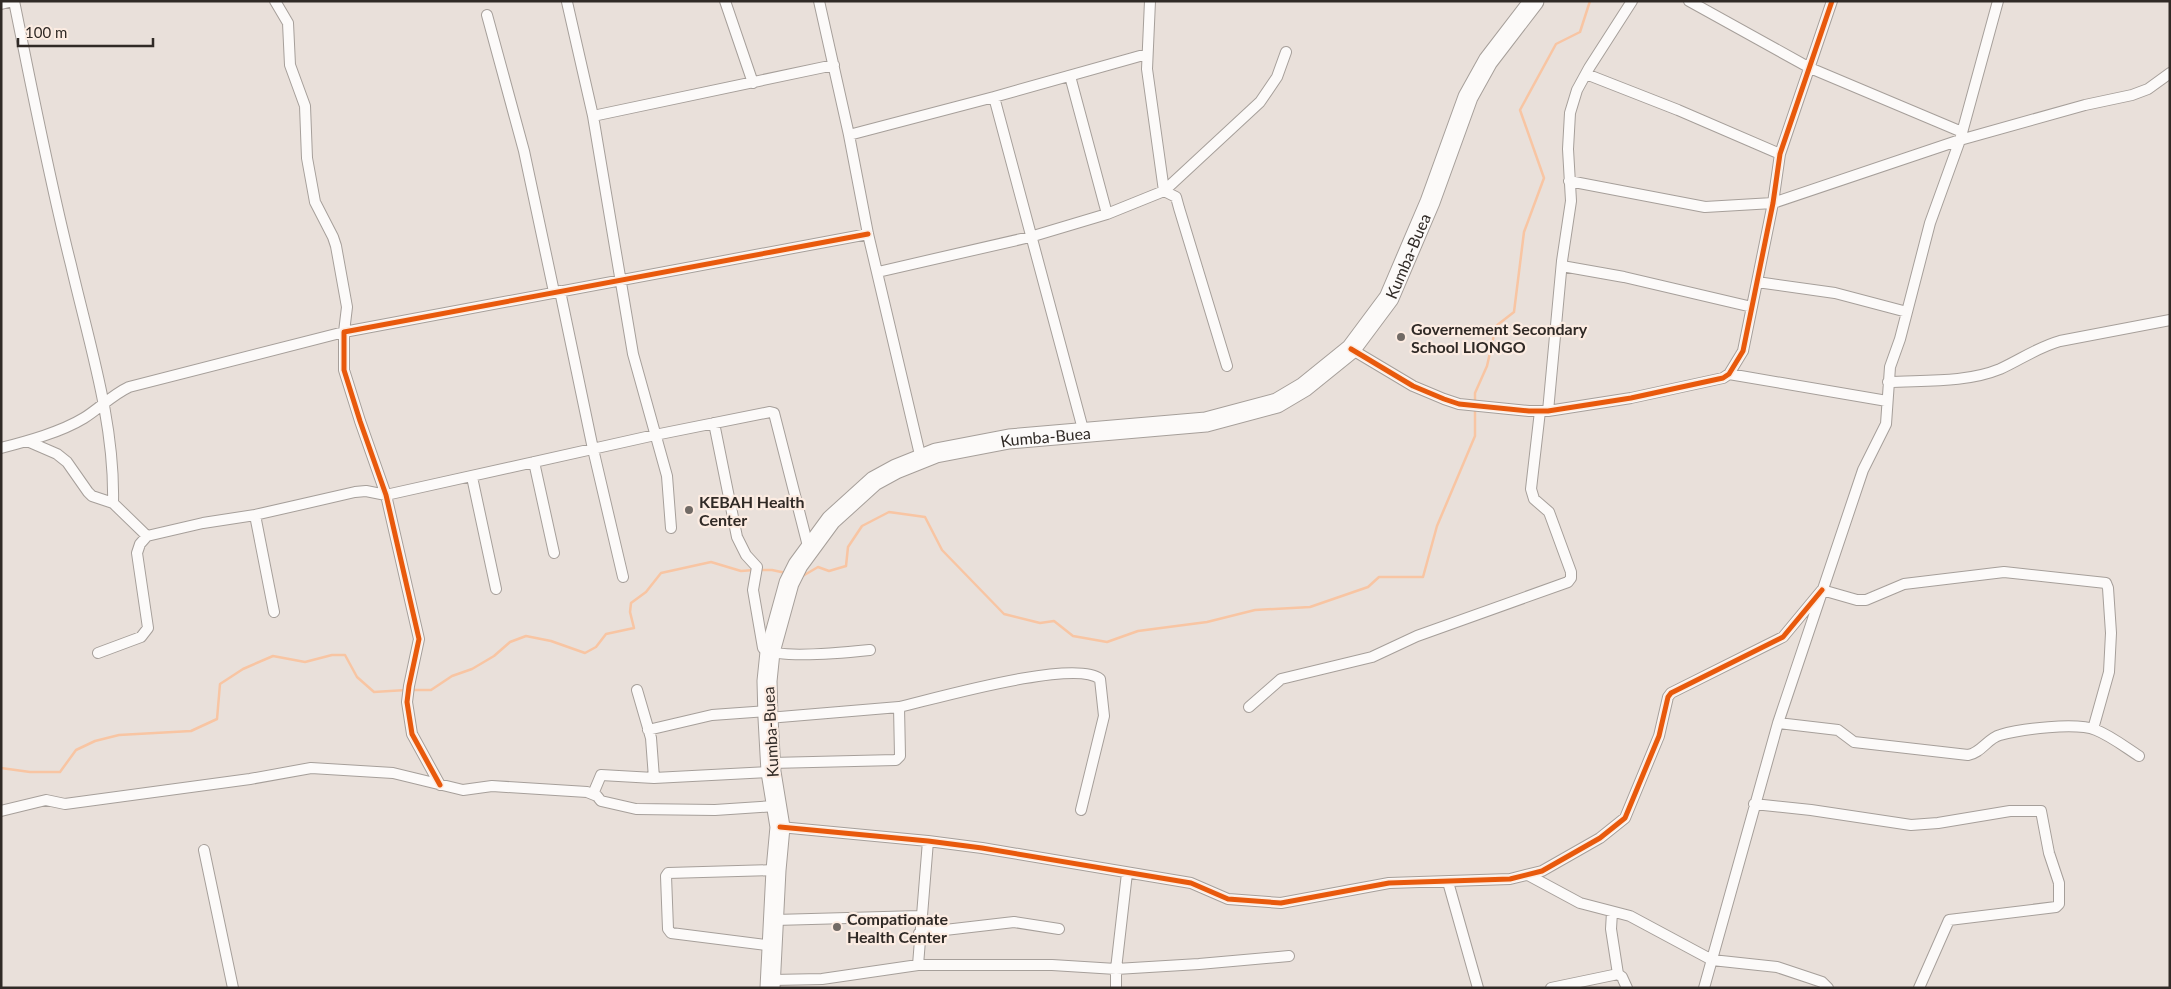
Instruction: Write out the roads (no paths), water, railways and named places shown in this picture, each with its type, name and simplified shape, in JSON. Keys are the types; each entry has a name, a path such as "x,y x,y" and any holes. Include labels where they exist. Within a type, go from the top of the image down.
{"highway":[{"name":"Kumba-Buea","path":"771,984 776,870 780,827 775,806 771,768 767,681 770,652 789,583 798,565 836,514 866,487 896,469 943,451 1000,441 1206,422 1277,403 1304,387 1351,349 1389,298 1430,202 1468,97 1488,62 1534,1"}],"street":[{"path":"1,4 13,1 41,137 104,404 114,479 113,504"},
{"path":"275,1 288,23 292,71 305,106 307,158 315,202 334,237 336,246 347,307 344,332 344,370 386,495 419,639 419,648 409,686 408,702 412,734 440,785"},
{"path":"725,1 753,83"},
{"path":"819,1 849,135 868,234 921,459"},
{"path":"1150,1 1148,70 1164,191"},
{"path":"1249,707 1282,679 1372,657 1417,636 1568,582 1571,578 1571,572 1549,512 1534,499 1531,489 1544,411 1570,201 1570,113 1577,90 1632,1"},
{"path":"1689,1 1810,68 1961,136"},
{"path":"1351,349 1413,386 1459,404 1544,411 1631,398 1723,378 1730,374 1744,351 1773,203 1780,154 1832,1"},
{"path":"1704,988 1778,723 1863,470 1886,424 1890,367 1898,347 1930,223 1961,136 1998,1"},
{"path":"567,2 593,116 633,354 667,476 672,528"},
{"path":"487,15 522,142 623,577"},
{"path":"878,272 1030,236 1107,214 1164,191 1260,102 1277,78 1286,52"},
{"path":"849,135 1147,54"},
{"path":"593,116 834,65"},
{"path":"1569,181 1704,207 1773,203 1961,136 2132,95 2148,89 2170,73"},
{"path":"1586,74 1678,110 1780,154"},
{"path":"1070,76 1107,214"},
{"path":"994,97 1084,433"},
{"path":"1164,191 1176,197 1227,366"},
{"path":"1,448 27,442 84,418 129,387 344,332 868,234"},
{"path":"1562,266 1624,277 1752,307"},
{"path":"1757,282 1835,293 1907,312"},
{"path":"1888,382 1976,376 2000,369 2053,343 2170,320"},
{"path":"1730,374 1887,401"},
{"path":"98,652 141,637 148,628 137,553 140,544 147,536 203,523 255,515 366,490 386,495 655,435 770,412 774,413 809,550"},
{"path":"714,423 737,537 746,555 757,567 753,590 763,648 770,652 834,654 870,650"},
{"path":"27,442 57,454 67,462 92,496 113,504 147,536"},
{"path":"534,462 554,553"},
{"path":"472,476 496,589"},
{"path":"255,515 274,612"},
{"path":"1822,590 1857,600 1866,600 1904,584 1998,572 2106,583 2108,588 2111,634 2109,672 2093,729"},
{"path":"780,827 928,841 1191,883 1228,899 1282,903 1382,884 1510,880 1542,870 1600,838 1626,818 1659,736 1668,697 1671,693 1783,637 1822,590"},
{"path":"648,730 712,715 899,707 1028,677 1085,673 1095,675 1100,679 1104,716 1081,810"},
{"path":"638,690 648,730 652,738 654,778"},
{"path":"593,794 601,775 654,778 899,759 899,707"},
{"path":"1778,723 1838,730 1854,742 1968,755 1974,754 2000,734 2068,726 2093,729 2139,756"},
{"path":"1,810 46,800 65,804 250,779 311,768 386,772 463,790 500,786 593,794 601,801 636,809 716,810 775,806"},
{"path":"1754,804 1811,810 1911,825 1938,823 2010,811 2041,811 2049,853 2059,883 2059,904 2056,907 1949,920 1946,922 1919,988"},
{"path":"918,965 920,916 928,841"},
{"path":"204,850 234,988"},
{"path":"774,946 671,933 668,929 666,876 668,873 776,870"},
{"path":"1116,988 1116,969 1127,873"},
{"path":"1528,875 1580,903 1635,918 1712,960 1777,967 1822,982 1828,988"},
{"path":"1448,882 1478,988"},
{"path":"1612,912 1611,929 1618,974 1622,977 1627,988"},
{"path":"775,920 920,916"},
{"path":"920,933 1014,922 1059,929"},
{"path":"771,984 822,979 918,965 1052,965 1116,969 1289,956"},
{"path":"1551,988 1618,974"}],"waterway":[{"path":"1475,403 1475,393 1487,366 1496,326 1514,312 1524,232 1544,178 1520,110 1556,44 1580,32 1590,1"},
{"path":"801,577 818,567 829,571 846,566 848,547 862,526 889,512 925,517 942,550 1004,614 1040,623 1054,621 1073,636 1107,642 1138,631 1207,622 1255,610 1310,607 1368,587 1379,577 1423,577 1437,526 1475,436 1475,409"},
{"path":"412,690 431,690 452,676 472,669 494,656 510,642 526,636 551,641 585,653 596,647 606,634 634,628 630,612 631,603 646,592 661,573 711,562 741,571 754,570"},
{"path":"759,570 786,573"},
{"path":"1,768 30,772 60,772 76,750 95,741 119,735 191,731 217,719 220,684 243,669 273,656 305,662 332,655 345,655 357,677 374,692 406,690"}],"place":[{"name":"Governement Secondary School LIONGO","path":"1401,337"},
{"name":"KEBAH Health Center","path":"689,510"},
{"name":"Compationate Health Center","path":"837,927"}]}
